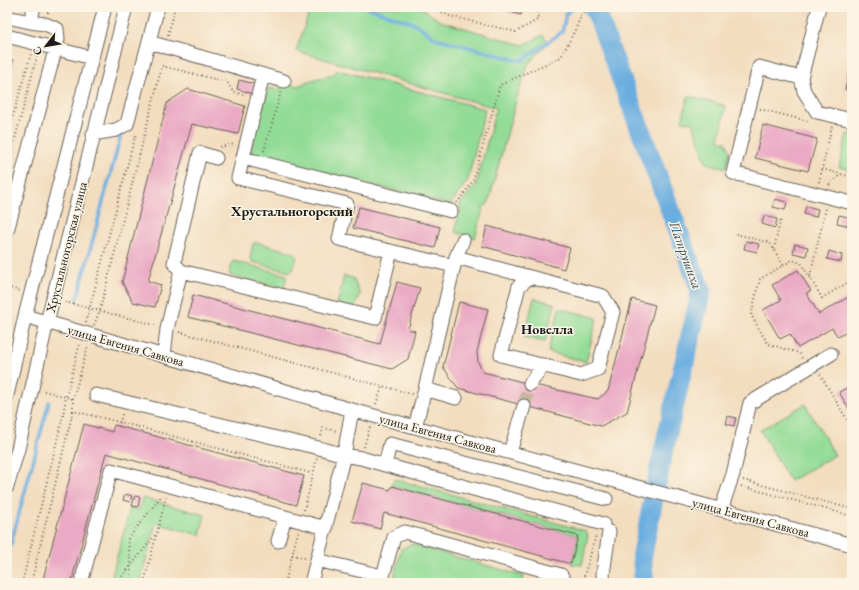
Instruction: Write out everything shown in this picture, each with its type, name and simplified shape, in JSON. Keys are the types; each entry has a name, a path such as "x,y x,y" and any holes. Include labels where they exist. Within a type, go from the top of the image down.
{"street":[{"path":"30,22 34,7"},
{"name":"Хрустальногорская улица","path":"7,394 25,316 105,7"},
{"name":"Хрустальногорская улица","path":"7,487 18,448 47,322 125,7"},
{"path":"93,134 116,130 127,124 158,7"},
{"path":"819,7 802,78 804,91 817,112 852,120"},
{"path":"7,17 45,24 56,29 58,39 7,231"},
{"path":"7,36 92,58"},
{"path":"149,42 284,81"},
{"path":"802,78 759,67 733,174 852,203"},
{"path":"263,75 238,178 347,204 339,239 391,251 530,277 603,296 613,312 598,369 581,375 501,355 520,286 530,277"},
{"path":"216,158 200,153 174,263 181,271 375,318 391,251"},
{"path":"243,158 451,212"},
{"path":"415,427 455,262 462,240"},
{"path":"164,356 168,328 181,271"},
{"name":"улица Евгения Савкова","path":"25,316 352,410 679,497 721,510 852,545"},
{"path":"721,510 731,480 750,403 831,354"},
{"path":"530,384 543,365"},
{"path":"424,393 456,398"},
{"path":"96,395 320,448 344,456 361,458 606,528 603,574 604,583"},
{"path":"510,452 524,406"},
{"path":"312,583 344,456 352,410"},
{"path":"385,466 390,444 606,499"},
{"path":"80,583 111,470 326,528"},
{"path":"278,541 285,517"},
{"path":"317,560 381,580 394,537 406,532 561,575 566,583"}],"path":[{"path":"45,24 49,7"},
{"path":"431,7 450,16 516,32 537,20 540,7"},
{"path":"451,212 473,181 500,85 561,57 582,13 593,7"},
{"path":"7,136 31,55 37,44"},
{"path":"7,169 37,44"},
{"path":"22,583 63,416 66,397 87,333 100,310 162,66 228,82 234,92 247,96"},
{"path":"264,152 284,81"},
{"path":"750,106 810,121"},
{"path":"817,187 832,127 825,125"},
{"path":"73,411 87,333 138,128"},
{"path":"200,153 236,143"},
{"path":"822,169 852,177"},
{"path":"809,277 827,205"},
{"path":"774,249 781,218"},
{"path":"736,234 770,243 783,265"},
{"path":"852,280 822,298 801,263 792,260 760,279 751,315 768,344 799,353 811,366 852,428"},
{"path":"7,287 22,292"},
{"path":"100,310 424,393"},
{"path":"119,427 125,403"},
{"path":"285,583 320,448 323,428 337,431"},
{"path":"731,480 852,509"},
{"path":"731,480 852,516"},
{"path":"144,583 169,486"},
{"path":"132,583 128,539 169,486"},
{"path":"117,583 157,533"}],"green space":[{"path":"311,7 420,7 440,21 523,45 543,35 548,43 528,64 516,101 488,204 484,206 475,238 455,232 461,202 476,186 496,108 296,51"},
{"path":"338,70 485,109 468,180 450,205 250,154 268,88 279,90 281,82 298,86 311,80 332,75"},
{"path":"688,96 726,106 719,140 726,142 730,151 726,168 706,163 693,123 682,121"},
{"path":"847,134 852,135 852,170 839,167"},
{"path":"256,242 295,253 297,256 293,270 290,272 253,262 250,257 253,244"},
{"path":"233,261 287,275 284,289 229,275"},
{"path":"344,276 353,278 360,294 356,305 353,308 337,304"},
{"path":"534,298 555,304 545,342 524,337"},
{"path":"559,308 597,318 586,362 548,352"},
{"path":"805,404 835,455 790,481 760,430"},
{"path":"394,479 586,531 588,535 582,565 571,564 578,536 392,486"},
{"path":"143,498 205,515 200,535 156,523 140,583 110,583 130,508 139,510"},
{"path":"411,544 524,576 522,583 393,583 401,549"}],"building":[{"path":"491,7 523,7 521,15"},
{"path":"7,59 13,60 8,81 7,81"},
{"path":"852,66 852,91 845,89"},
{"path":"239,80 255,84 253,94 237,89"},
{"path":"188,89 245,106 238,134 192,124 148,281 161,285 155,307 133,302 122,282 167,103"},
{"path":"763,125 817,139 808,171 755,158"},
{"path":"775,199 787,202 785,210 773,207"},
{"path":"806,206 818,209 816,217 804,214"},
{"path":"359,207 440,227 435,248 353,228"},
{"path":"839,215 852,218 850,226 837,223"},
{"path":"764,216 777,219 775,228 762,224"},
{"path":"487,226 570,248 564,269 482,246"},
{"path":"746,241 759,244 757,252 744,249"},
{"path":"795,244 808,247 806,256 793,253"},
{"path":"829,251 842,255 841,262 827,259"},
{"path":"798,270 811,291 806,293 819,314 852,295 852,329 838,337 832,328 798,348 790,334 780,339 763,310 781,300 772,285"},
{"path":"397,282 420,288 408,329 415,331 408,359 392,369 188,317 193,295 380,344"},
{"path":"632,299 655,305 627,412 601,426 458,388 443,367 459,302 488,309 477,352 478,362 483,372 598,399 608,391"},
{"path":"852,385 852,414 839,392"},
{"path":"728,416 736,418 734,426 726,424"},
{"path":"84,424 112,432 114,425 304,476 296,505 106,453 71,583 42,583"},
{"path":"363,483 390,490 392,486 578,536 571,564 384,513 380,529 352,521"},
{"path":"125,494 132,496 130,502 123,500"},
{"path":"135,496 140,497 138,507 132,506"}],"waterway":[{"path":"365,7 416,24 435,38 521,61 562,32 566,14 574,7"},
{"name":"Патрушиха","path":"593,7 597,14 701,292 661,461 642,556 644,583"},
{"path":"77,299 122,131"},
{"path":"7,558 49,402"}],"tunnel":[{"path":"524,406 530,384"}],"district":[{"name":"Хрустальногорский","path":"292,211"},
{"name":"Новелла","path":"547,329"}]}
